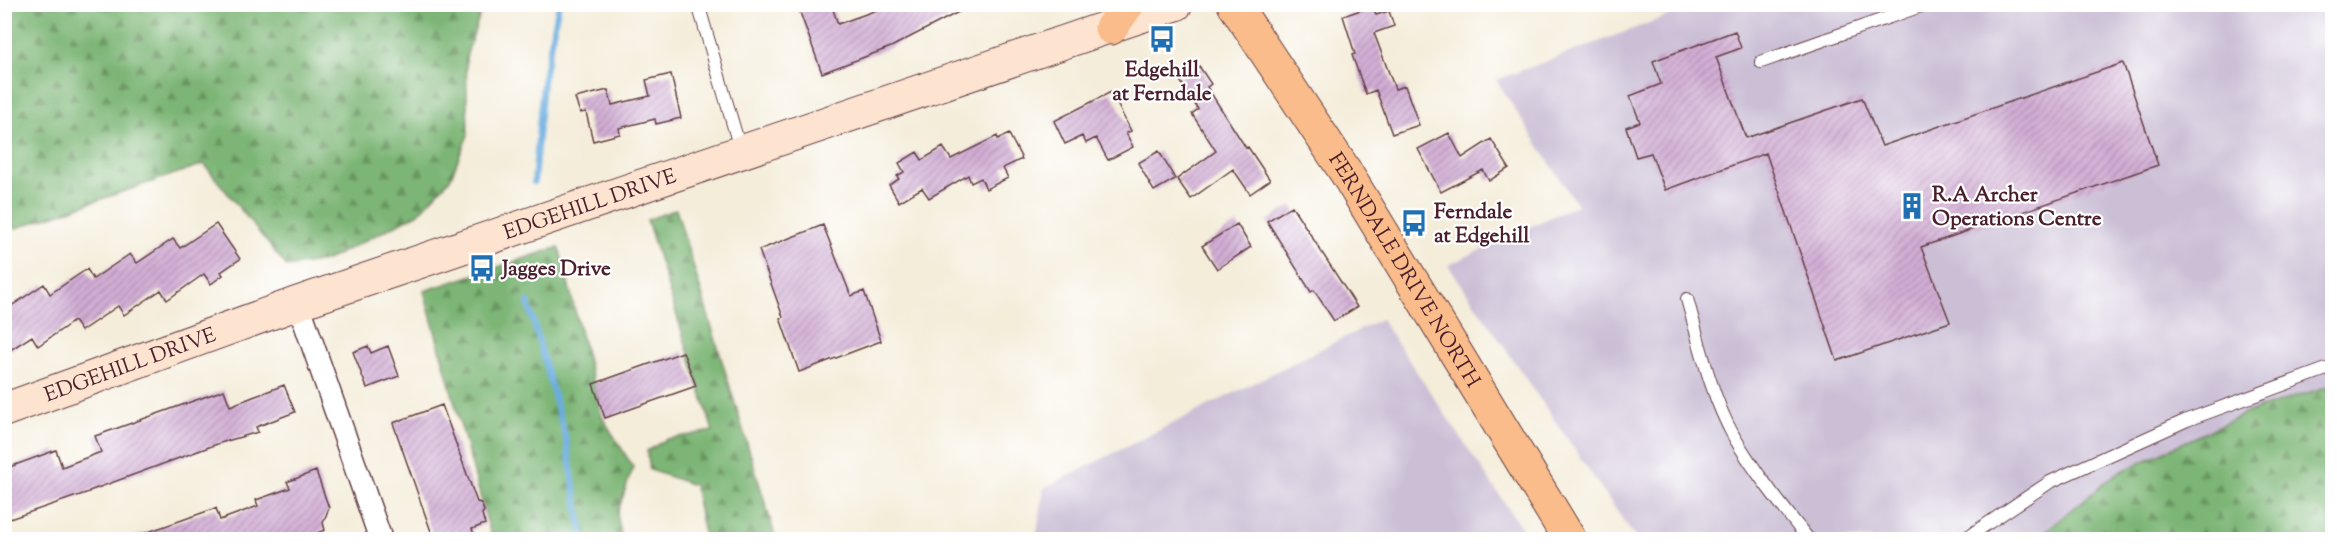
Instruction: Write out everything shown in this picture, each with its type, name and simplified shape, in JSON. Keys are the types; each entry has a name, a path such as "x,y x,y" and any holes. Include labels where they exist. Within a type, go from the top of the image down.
{"main road":[{"name":"FERNDALE DRIVE NORTH","path":"1234,4 1345,171 1570,540"}],"street":[{"name":"EDGEHILL DRIVE","path":"4,410 298,303 741,153 1120,16 1176,4"},
{"path":"298,303 381,540"}],"lane":[{"path":"698,4 741,153"},
{"path":"1761,62 1927,4"},
{"path":"1687,299 1709,376 1732,433 1768,489 1809,540"},
{"path":"1963,540 2050,482 2187,420 2332,367"}],"shaded area":[{"path":"1697,5 2332,5 2332,385 2251,411 2116,474 2036,539 1636,539 1448,265 1577,205 1496,80"},
{"path":"1381,319 1529,539 1036,539 1044,488"}],"green space":[{"path":"4,5 483,5 466,57 468,135 450,179 418,214 325,261 287,267 204,164 5,232"},
{"path":"676,209 776,539 705,539 694,485 650,470 647,451 667,439 713,431 647,220"},
{"path":"559,247 602,417 633,467 617,514 622,539 492,539 424,291"},
{"path":"2332,385 2332,539 2036,539 2116,474 2251,411"}],"building":[{"path":"797,4 831,4 838,24 877,10 875,4 974,4 891,47 822,73"},
{"path":"1373,6 1376,15 1389,11 1394,26 1374,33 1395,89 1405,86 1419,125 1392,134 1376,90 1366,94 1352,55 1355,54 1343,16"},
{"name":"R.A Archer Operations Centre","path":"1735,31 1741,48 1716,57 1746,138 1862,98 1882,146 2123,63 2158,165 1921,247 1950,322 1837,361 1766,153 1665,190 1651,153 1636,157 1626,127 1640,122 1630,96 1661,84 1653,61"},
{"path":"1199,66 1211,84 1207,87 1246,148 1248,147 1270,180 1250,194 1233,169 1191,199 1177,179 1216,151 1192,114 1198,109 1179,79"},
{"path":"671,74 681,118 656,124 655,119 619,128 620,134 593,141 586,112 580,113 575,98 608,90 612,105 650,96 646,80"},
{"path":"1111,92 1131,131 1126,133 1133,147 1108,160 1096,138 1086,143 1082,136 1065,144 1054,121"},
{"path":"1449,133 1462,158 1491,139 1509,168 1489,181 1483,170 1441,192 1418,149"},
{"path":"1009,134 1022,159 1003,168 1008,178 986,189 981,178 971,183 968,175 929,198 922,188 899,202 889,185 899,179 897,176 904,172 899,163 917,152 922,160 943,147 951,159 997,136 998,139"},
{"path":"1159,151 1175,179 1154,191 1138,163"},
{"path":"1292,206 1357,307 1334,321 1314,290 1311,292 1267,221"},
{"path":"216,224 240,259 221,272 223,275 211,284 204,274 167,300 161,290 124,315 118,306 81,331 74,321 38,346 32,336 4,354 4,311 44,284 50,294 87,269 93,279 130,254 137,263 173,239 180,248"},
{"path":"1237,224 1251,247 1217,269 1202,246"},
{"path":"823,225 851,296 864,291 881,341 799,372 780,318 783,317 759,250"},
{"path":"368,346 371,353 388,346 399,376 367,388 353,352"},
{"path":"683,352 696,386 605,418 593,384"},
{"path":"284,385 295,412 256,427 258,432 220,443 4,521 4,469 56,450 62,467 101,452 95,436 224,390 230,406"},
{"path":"442,405 477,502 481,503 484,511 482,514 485,524 472,529 476,540 434,540 393,423"},
{"path":"316,471 329,508 323,523 325,530 298,540 134,540 134,537 216,508 220,520 258,506 256,500 290,488 287,482"}],"waterway":[{"path":"534,182 543,82 559,4"},
{"path":"528,302 566,439 583,540"}],"place":[{"name":"Edgehill at Ferndale","path":"1162,39"},
{"name":"R.A Archer Operations Centre","path":"1912,206"},
{"name":"Ferndale at Edgehill","path":"1414,223"},
{"name":"Jagges Drive","path":"482,268"}]}
